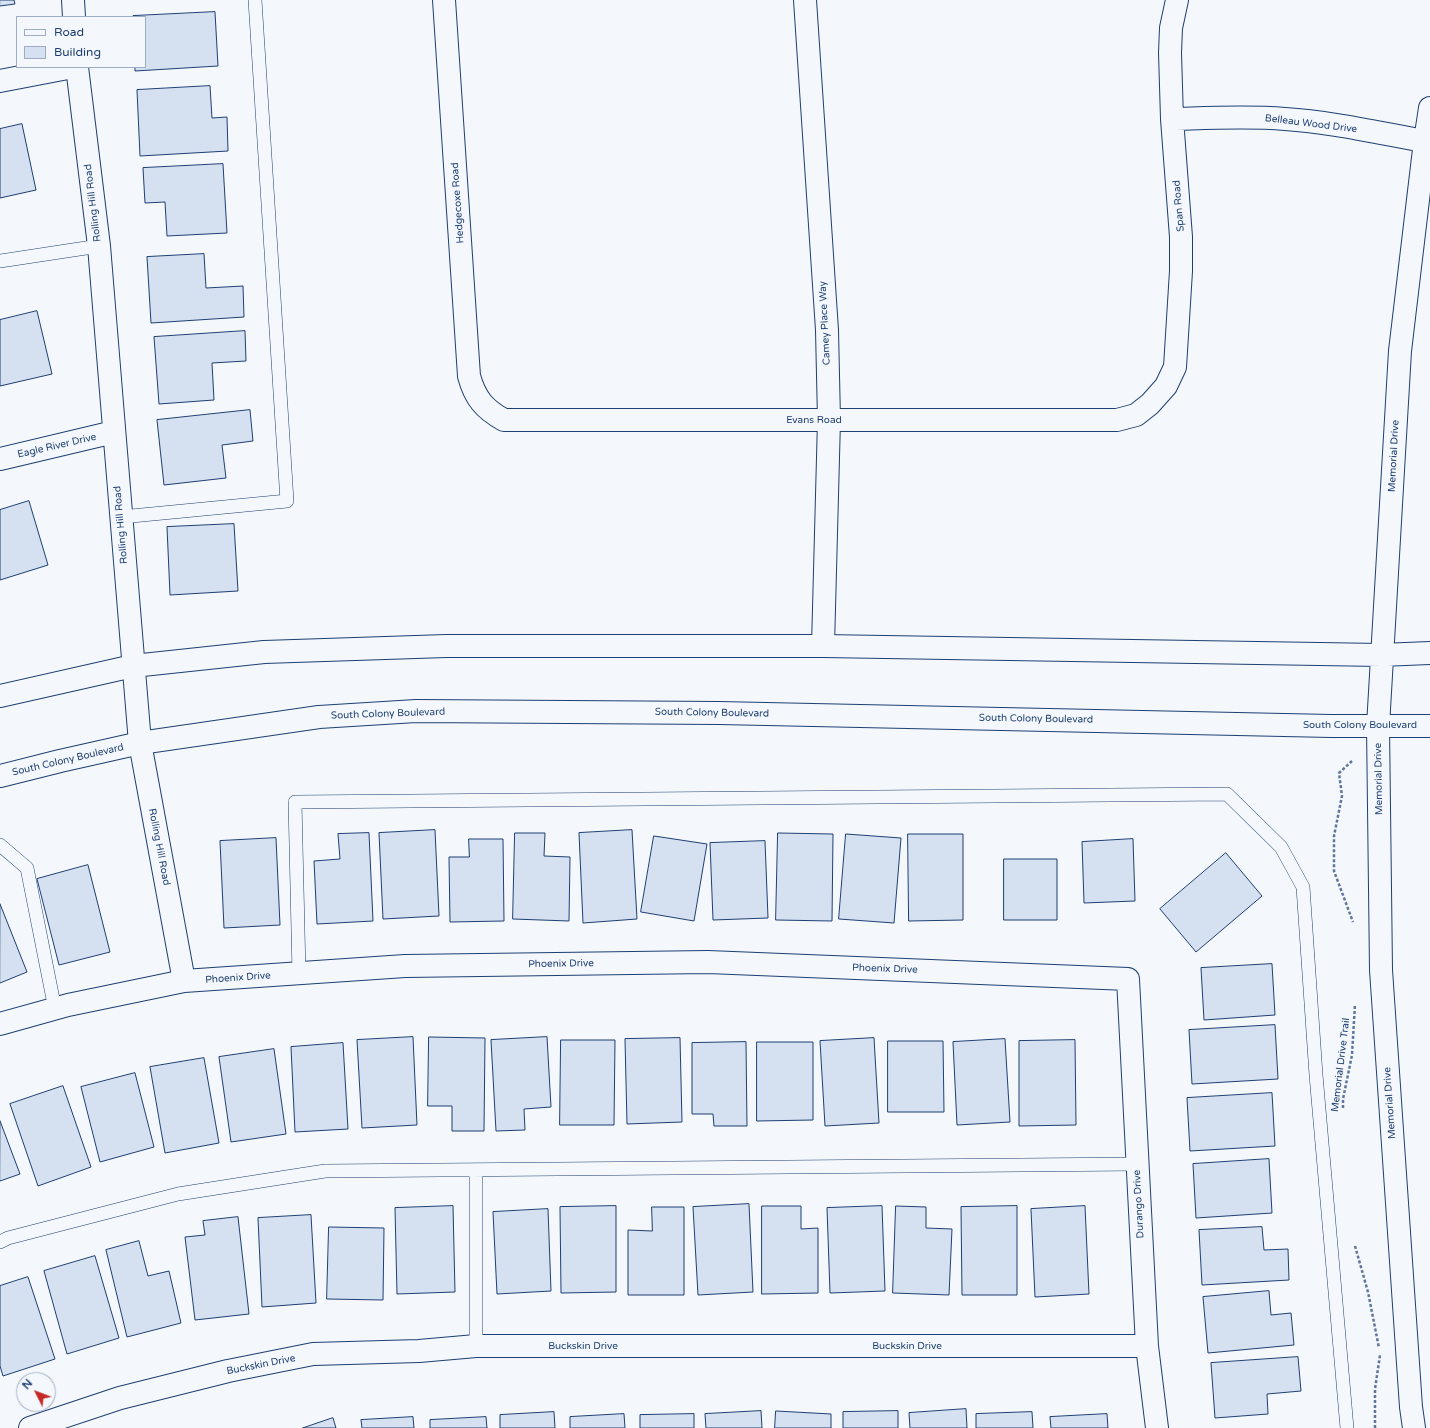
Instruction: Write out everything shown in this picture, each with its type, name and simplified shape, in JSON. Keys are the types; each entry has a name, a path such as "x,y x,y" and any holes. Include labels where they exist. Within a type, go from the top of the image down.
{"street":[{"path":"73,0 74,16"},
{"name":"Hedgecoxe Road","path":"444,0 469,376 472,389 480,402"},
{"name":"Camey Place Way","path":"805,0 827,330 829,420 823,646"},
{"name":"Span Road","path":"1150,404 1166,386 1175,367 1182,237 1172,119 1170,53 1171,28 1177,0"},
{"path":"0,81 68,68"},
{"name":"Rolling Hill Road","path":"77,68 99,246 140,743 184,981"},
{"name":"Memorial Drive","path":"1414,1428 1410,1399 1381,970 1378,726 1400,351 1430,108"},
{"name":"Belleau Wood Drive","path":"1172,119 1250,117 1286,119 1324,123 1425,141"},
{"name":"Evans Road","path":"480,402 492,413 504,420 1117,420 1136,414 1150,404"},
{"name":"Eagle River Drive","path":"0,459 114,432"},
{"path":"0,696 133,666 264,652 438,646 823,646 1381,655 1430,653"},
{"name":"South Colony Boulevard","path":"0,776 60,760 140,743 319,717 416,712 719,713 1430,726"},
{"name":"Phoenix Drive","path":"0,1024 68,1005 184,981 405,966 708,962 1128,979"},
{"name":"Durango Drive","path":"1128,979 1147,1346 1157,1428"},
{"name":"Buckskin Drive","path":"30,1428 120,1398 228,1371 313,1354 418,1351 476,1346 1147,1346"}],"lane":[{"path":"121,517 287,501 255,0"},
{"path":"0,261 99,246"},
{"path":"299,973 295,802 1227,794 1281,847 1303,887 1316,1075 1347,1428"},
{"path":"0,844 27,868 55,1009"},
{"path":"0,1242 8,1238 178,1194 325,1171 1137,1164"},
{"path":"476,1170 476,1346"}],"path":[{"path":"1354,759 1338,773 1342,796 1334,836 1334,871 1354,924"},
{"name":"Memorial Drive Trail","path":"1343,1115 1342,1099 1352,1055 1356,997"},
{"path":"1353,1241 1368,1292 1380,1352 1375,1389 1375,1428"}],"building":[{"path":"0,0 14,0 15,4 0,6"},
{"path":"215,12 218,66 135,71 135,68 146,68 146,16 133,16"},
{"path":"210,86 212,118 227,117 228,151 140,156 137,90"},
{"path":"22,124 36,190 0,198 0,129"},
{"path":"223,164 227,233 167,236 165,202 145,203 143,168"},
{"path":"204,254 206,288 243,286 244,317 151,323 147,257"},
{"path":"37,311 52,374 0,386 0,320"},
{"path":"245,331 246,361 212,363 214,400 159,404 154,337"},
{"path":"250,410 253,441 222,445 226,478 164,485 157,420"},
{"path":"29,501 48,565 0,580 0,510"},
{"path":"234,524 238,591 170,595 167,527"},
{"path":"435,830 439,916 383,919 379,833"},
{"path":"632,830 637,919 583,923 579,833"},
{"path":"369,833 373,921 317,924 314,861 340,859 338,834"},
{"path":"515,833 545,833 544,856 570,857 569,921 513,919"},
{"path":"778,833 833,834 832,921 776,920"},
{"path":"846,834 901,838 894,923 839,919"},
{"path":"908,834 963,834 963,920 909,921"},
{"path":"654,836 707,844 694,921 641,912"},
{"path":"276,838 280,925 224,928 220,841"},
{"path":"469,839 503,839 504,921 450,922 449,857 469,857"},
{"path":"1133,839 1135,901 1084,903 1082,842"},
{"path":"765,841 768,918 713,920 710,843"},
{"path":"1226,853 1262,896 1196,952 1160,909"},
{"path":"1004,859 1057,859 1057,920 1004,920"},
{"path":"88,865 110,952 59,965 37,879"},
{"path":"0,904 27,972 0,983"},
{"path":"1272,964 1275,1015 1204,1020 1201,968"},
{"path":"1275,1025 1278,1079 1192,1084 1189,1030"},
{"path":"413,1037 417,1125 362,1128 357,1040"},
{"path":"429,1037 485,1038 484,1131 452,1131 452,1106 428,1106"},
{"path":"547,1037 551,1107 524,1109 525,1130 496,1131 491,1040"},
{"path":"680,1038 682,1122 627,1124 625,1039"},
{"path":"874,1038 879,1123 825,1126 820,1041"},
{"path":"1005,1039 1010,1122 957,1125 953,1042"},
{"path":"561,1040 615,1040 614,1125 560,1125"},
{"path":"1075,1040 1076,1125 1019,1126 1019,1041"},
{"path":"888,1041 943,1041 944,1112 888,1112"},
{"path":"746,1042 747,1126 714,1126 713,1114 692,1114 692,1043"},
{"path":"757,1042 813,1042 813,1120 757,1121"},
{"path":"343,1043 348,1129 295,1132 291,1047"},
{"path":"274,1049 286,1134 231,1142 219,1057"},
{"path":"204,1058 219,1143 165,1153 150,1067"},
{"path":"135,1073 154,1147 100,1162 81,1087"},
{"path":"63,1086 91,1167 38,1186 10,1104"},
{"path":"1272,1093 1275,1146 1190,1151 1187,1098"},
{"path":"0,1121 20,1174 0,1181"},
{"path":"1269,1159 1272,1213 1196,1218 1193,1164"},
{"path":"749,1204 753,1292 698,1295 693,1207"},
{"path":"453,1206 455,1292 397,1294 395,1208"},
{"path":"616,1206 616,1292 561,1293 560,1207"},
{"path":"762,1206 801,1206 801,1229 818,1228 818,1293 762,1294"},
{"path":"882,1206 885,1291 830,1293 827,1208"},
{"path":"896,1206 926,1207 926,1228 952,1229 949,1295 893,1293"},
{"path":"1017,1206 1017,1295 962,1295 961,1207"},
{"path":"1085,1206 1089,1294 1035,1297 1031,1209"},
{"path":"652,1207 684,1207 684,1295 628,1295 628,1230 652,1231"},
{"path":"548,1209 551,1291 497,1294 493,1212"},
{"path":"311,1215 316,1303 262,1307 258,1218"},
{"path":"238,1217 249,1314 195,1320 185,1237 205,1235 203,1221"},
{"path":"329,1227 384,1228 383,1300 327,1299"},
{"path":"1262,1227 1264,1250 1288,1249 1289,1280 1202,1285 1199,1230"},
{"path":"139,1241 148,1276 169,1271 181,1323 127,1337 106,1250"},
{"path":"95,1256 119,1338 67,1354 44,1271"},
{"path":"28,1277 55,1359 3,1376 0,1366 0,1286"},
{"path":"1269,1291 1271,1315 1291,1313 1294,1345 1208,1353 1203,1297"},
{"path":"1298,1357 1301,1391 1267,1394 1268,1414 1215,1418 1211,1363"},
{"path":"966,1409 967,1428 910,1428 909,1413"},
{"path":"761,1411 762,1428 706,1428 705,1414"},
{"path":"776,1411 831,1414 831,1428 775,1428"},
{"path":"898,1411 898,1428 843,1428 843,1412"},
{"path":"554,1412 555,1428 500,1428 500,1415"},
{"path":"1032,1412 1033,1428 976,1428 976,1414"},
{"path":"624,1414 625,1428 570,1428 570,1417"},
{"path":"694,1414 694,1428 640,1428 640,1415"},
{"path":"1107,1414 1108,1428 1051,1428 1050,1417"},
{"path":"413,1417 414,1428 362,1428 361,1420"},
{"path":"486,1417 487,1428 430,1428 430,1420"},
{"path":"333,1418 336,1428 303,1428"}]}
